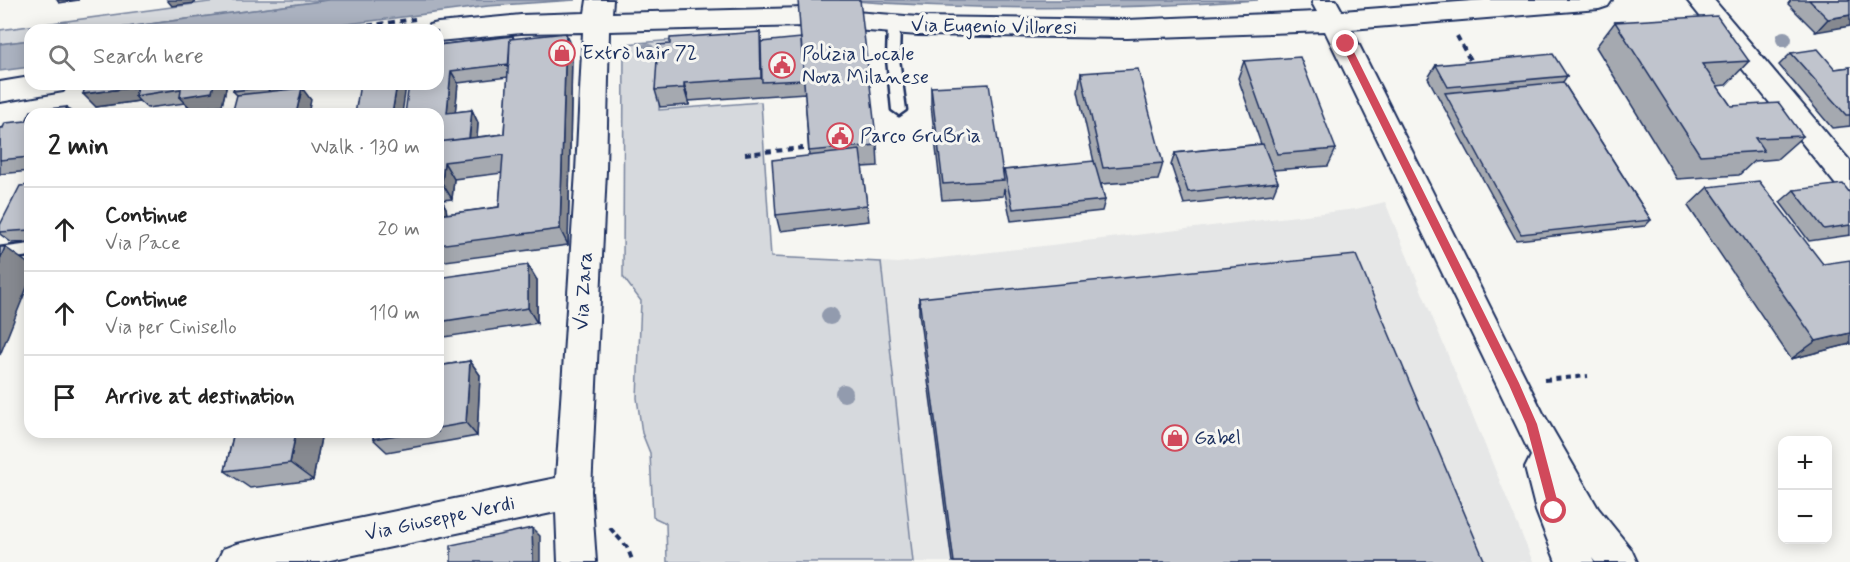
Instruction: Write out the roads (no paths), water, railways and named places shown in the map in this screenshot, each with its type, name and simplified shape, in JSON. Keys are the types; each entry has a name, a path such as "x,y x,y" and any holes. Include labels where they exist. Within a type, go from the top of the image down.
{"street":[{"name":"Via Eugenio Villoresi","path":"444,31 521,24 599,7 863,20 894,25 1115,29 1329,10 1444,12 1599,0"},
{"path":"1700,0 1850,182"},
{"name":"Via Zara","path":"577,562 573,491 599,7"},
{"path":"1329,10 1513,383 1531,424 1585,520 1618,562"},
{"path":"0,92 24,88"},
{"path":"1531,424 1554,511 1575,562"},
{"name":"Via Giuseppe Verdi","path":"236,562 573,491"}],"lane":[{"path":"894,25 893,59 898,110"},
{"path":"0,254 24,251"}],"place":[{"name":"Extrò hair 72","path":"562,53"},
{"name":"Polizia Locale Nova Milanese","path":"782,65"},
{"name":"Parco GruBrìa","path":"840,136"},
{"name":"Gabel","path":"1175,438"}]}
